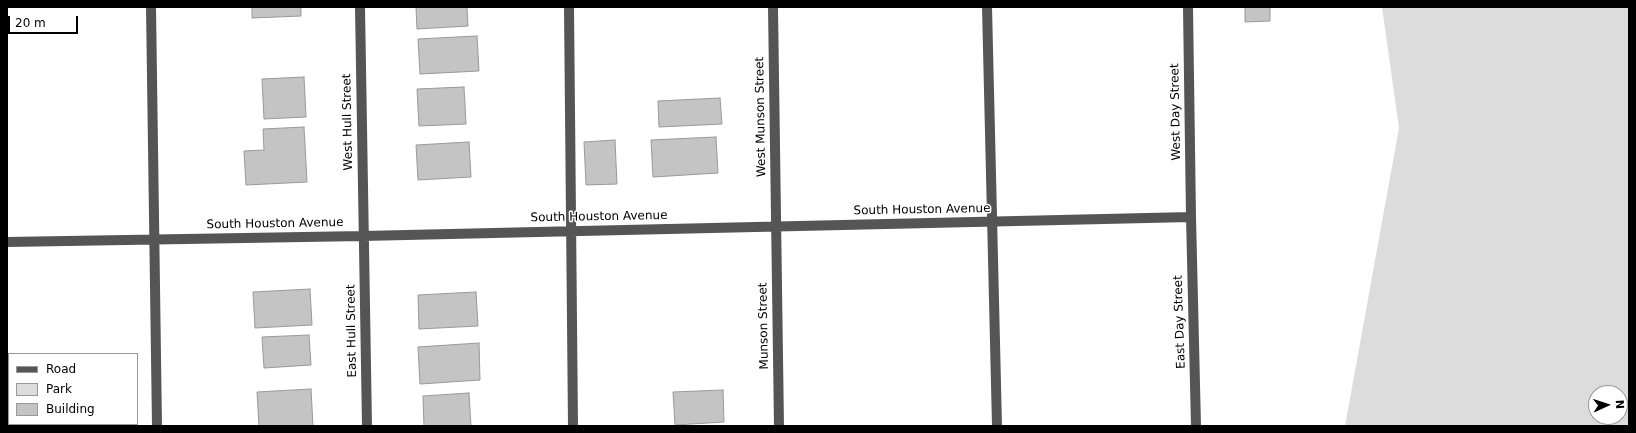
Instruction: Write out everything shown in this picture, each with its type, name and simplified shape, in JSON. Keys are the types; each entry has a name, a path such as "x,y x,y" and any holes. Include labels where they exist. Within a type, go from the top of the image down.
{"street":[{"path":"151,7 157,426"},
{"name":"West Hull Street","path":"360,7 363,236"},
{"path":"569,7 573,426"},
{"name":"West Munson Street","path":"773,7 775,226"},
{"path":"987,7 997,426"},
{"name":"West Day Street","path":"1188,7 1191,217"},
{"name":"South Houston Avenue","path":"7,242 363,236 1191,217"},
{"name":"East Day Street","path":"1191,217 1196,426"},
{"name":"Munson Street","path":"775,226 779,426"},
{"name":"East Hull Street","path":"363,236 367,426"}],"green space":[{"path":"1382,7 1629,7 1629,426 1345,426 1399,128"}],"building":[{"path":"252,7 301,7 301,16 252,18"},
{"path":"416,7 467,7 468,26 417,29"},
{"path":"1245,7 1270,7 1270,21 1245,22"},
{"path":"477,36 479,71 420,74 418,39"},
{"path":"304,77 306,117 264,119 262,79"},
{"path":"464,87 466,124 419,126 417,89"},
{"path":"720,98 722,124 659,127 658,101"},
{"path":"304,127 307,182 246,185 244,151 264,150 263,129"},
{"path":"716,137 718,173 653,177 651,140"},
{"path":"615,140 617,184 586,185 584,142"},
{"path":"469,142 471,177 418,180 416,145"},
{"path":"310,289 312,325 255,328 253,292"},
{"path":"476,292 478,326 419,329 418,295"},
{"path":"309,335 311,365 264,368 262,337"},
{"path":"479,343 480,380 420,384 418,347"},
{"path":"311,389 313,426 259,426 257,392"},
{"path":"723,390 724,422 675,425 673,392"},
{"path":"469,393 471,426 424,426 423,396"}]}
